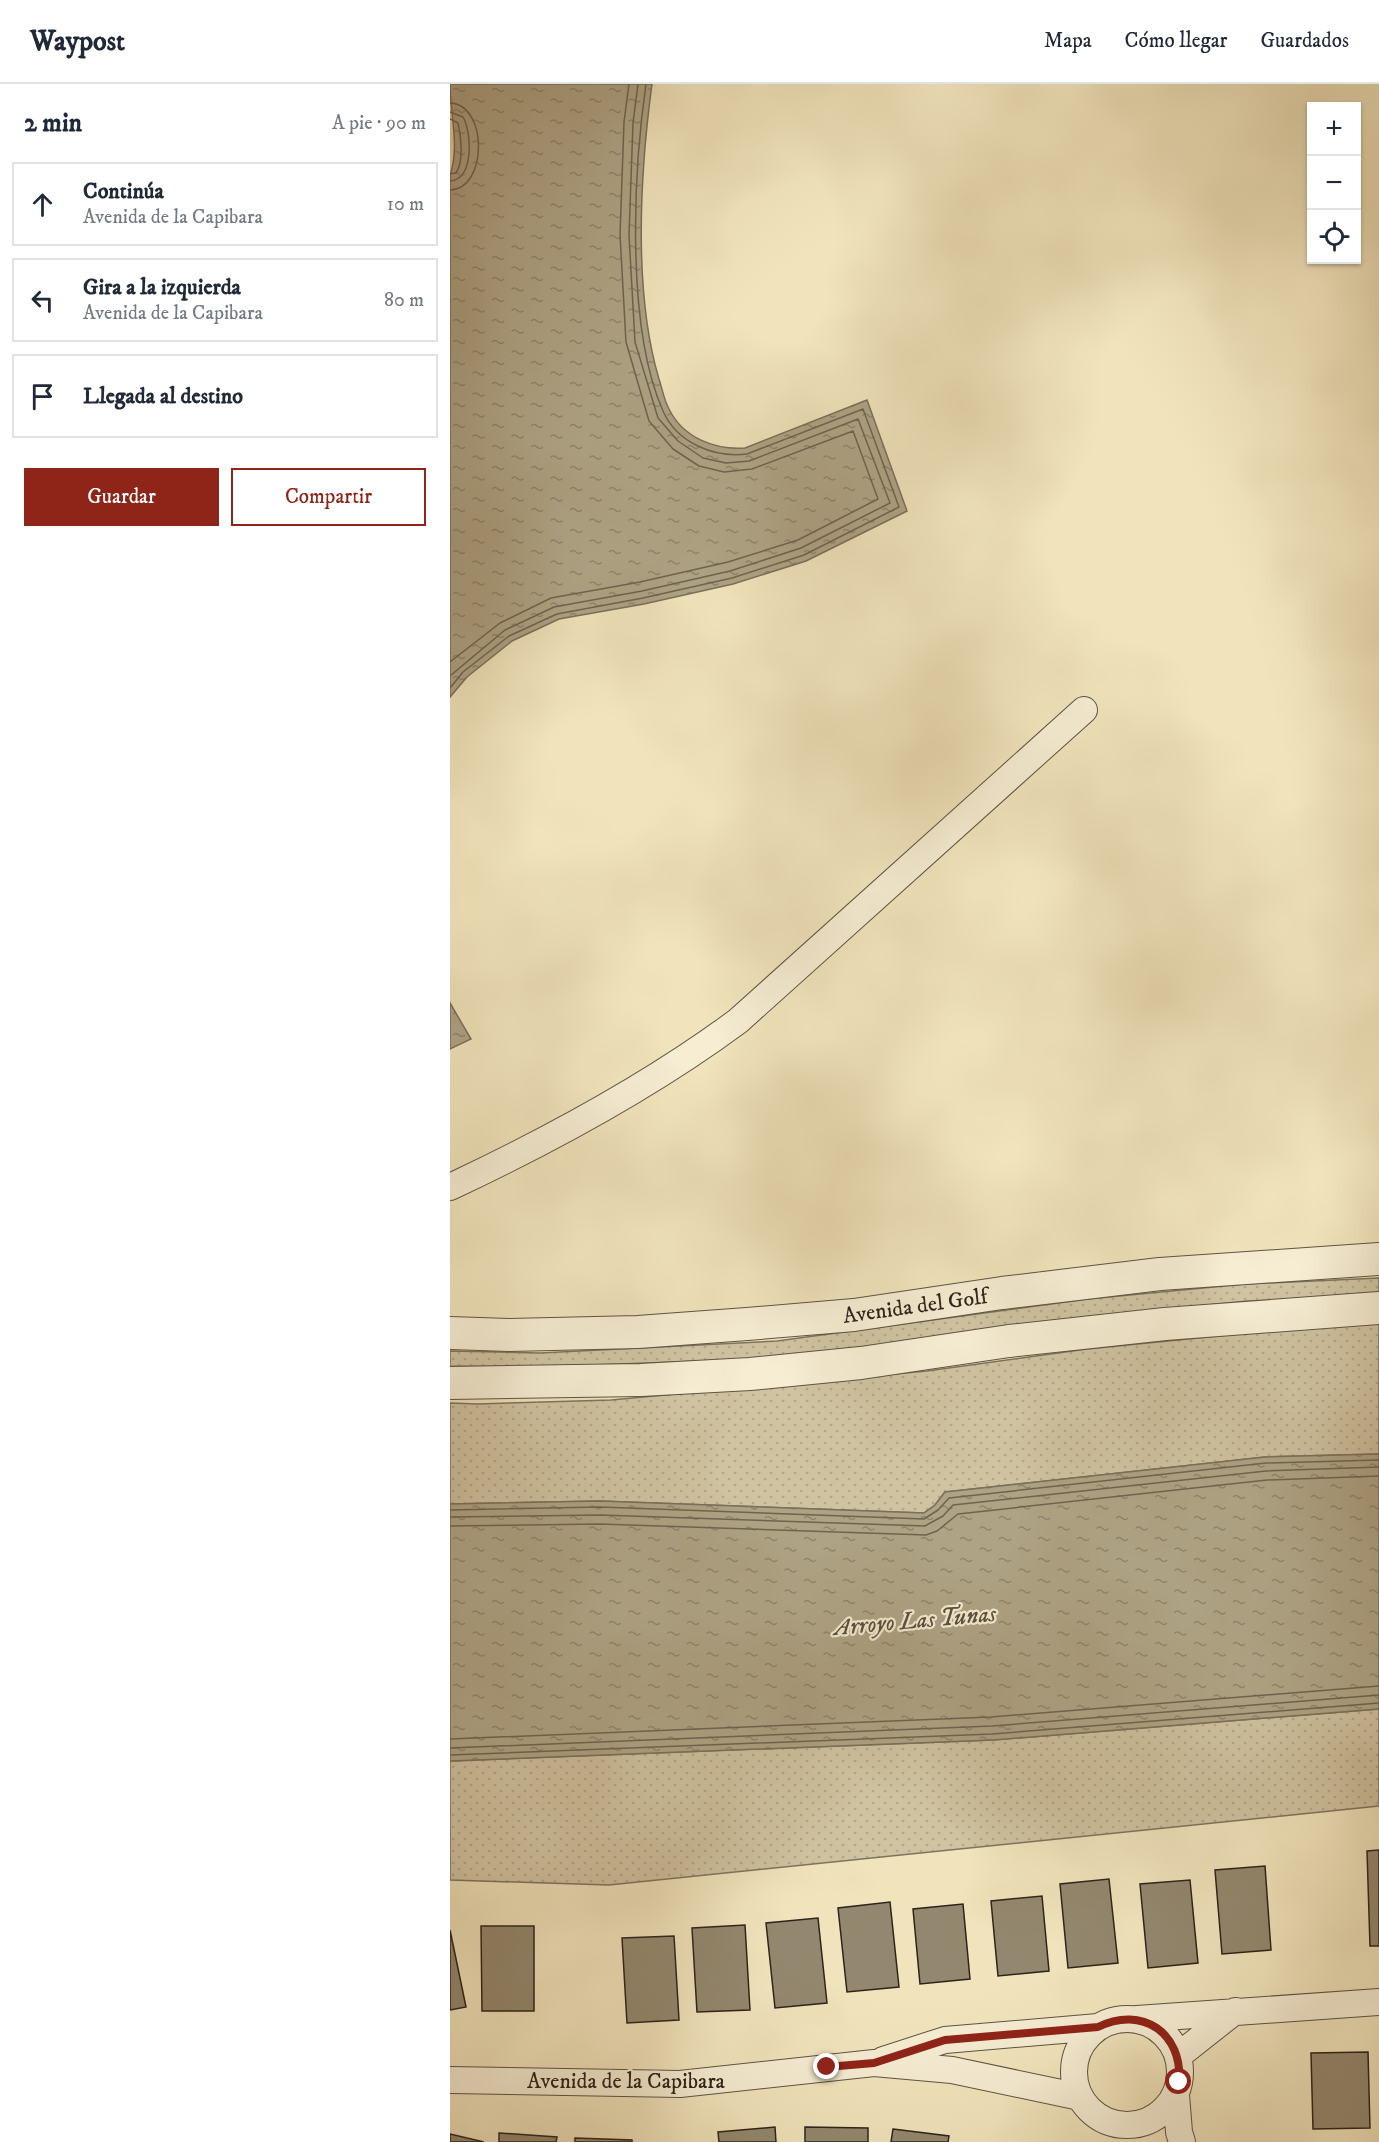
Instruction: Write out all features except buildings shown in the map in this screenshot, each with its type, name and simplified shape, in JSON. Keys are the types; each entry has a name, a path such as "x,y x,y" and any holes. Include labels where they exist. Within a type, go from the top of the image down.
{"street":[{"path":"450,1187 521,1154 685,1061 738,1022 1084,710"},
{"name":"Avenida del Golf","path":"450,1333 509,1335 638,1332 747,1324 854,1315 1002,1293 1160,1275 1379,1259"},
{"path":"450,1383 641,1380 750,1374 861,1363 1009,1341 1165,1324 1379,1308"},
{"name":"Avenida de la Capibara","path":"874,2063 945,2040 1098,2027 1109,2022 1235,2010 1379,2002"},
{"path":"1178,2056 1235,2010"},
{"path":"1135,2019 1162,2031 1172,2042 1178,2056 1180,2068 1176,2095 1182,2142"},
{"path":"1098,2027 1086,2038 1078,2051 1074,2067 1074,2083 1089,2110 1100,2119 1129,2126 1157,2117 1176,2095"},
{"name":"Avenida de la Capibara","path":"450,2080 680,2084 874,2063 952,2070 1080,2097"},
{"path":"1129,2126 1151,2142"}],"shaded area":[{"path":"1379,1278 1379,1295 1248,1301 1092,1316 779,1358 541,1367 450,1366 450,1351 540,1353 777,1341 1088,1299 1245,1284"},
{"path":"1379,1323 1379,1454 1265,1457 945,1492 935,1505 924,1513 600,1501 450,1504 450,1403 611,1400 927,1371 1087,1349"},
{"path":"1379,1709 1379,1806 609,1885 450,1880 450,1761 993,1740"}],"water":[{"path":"450,84 652,84 644,155 642,271 651,345 669,409 675,419 691,435 722,447 745,448 867,400 907,511 806,561 733,584 644,604 559,619 512,641 467,677 450,697 450,175 454,142"},
{"path":"450,1003 471,1039 450,1049"},
{"name":"Arroyo Las Tunas","path":"1379,1454 1379,1709 993,1740 450,1761 450,1504 600,1501 924,1513 935,1505 945,1492 1265,1457"}],"route":[{"path":"827,2067 874,2063 945,2040 1098,2027 1122,2019 1135,2019 1149,2023 1162,2031 1172,2042 1178,2056 1179,2082"}]}
